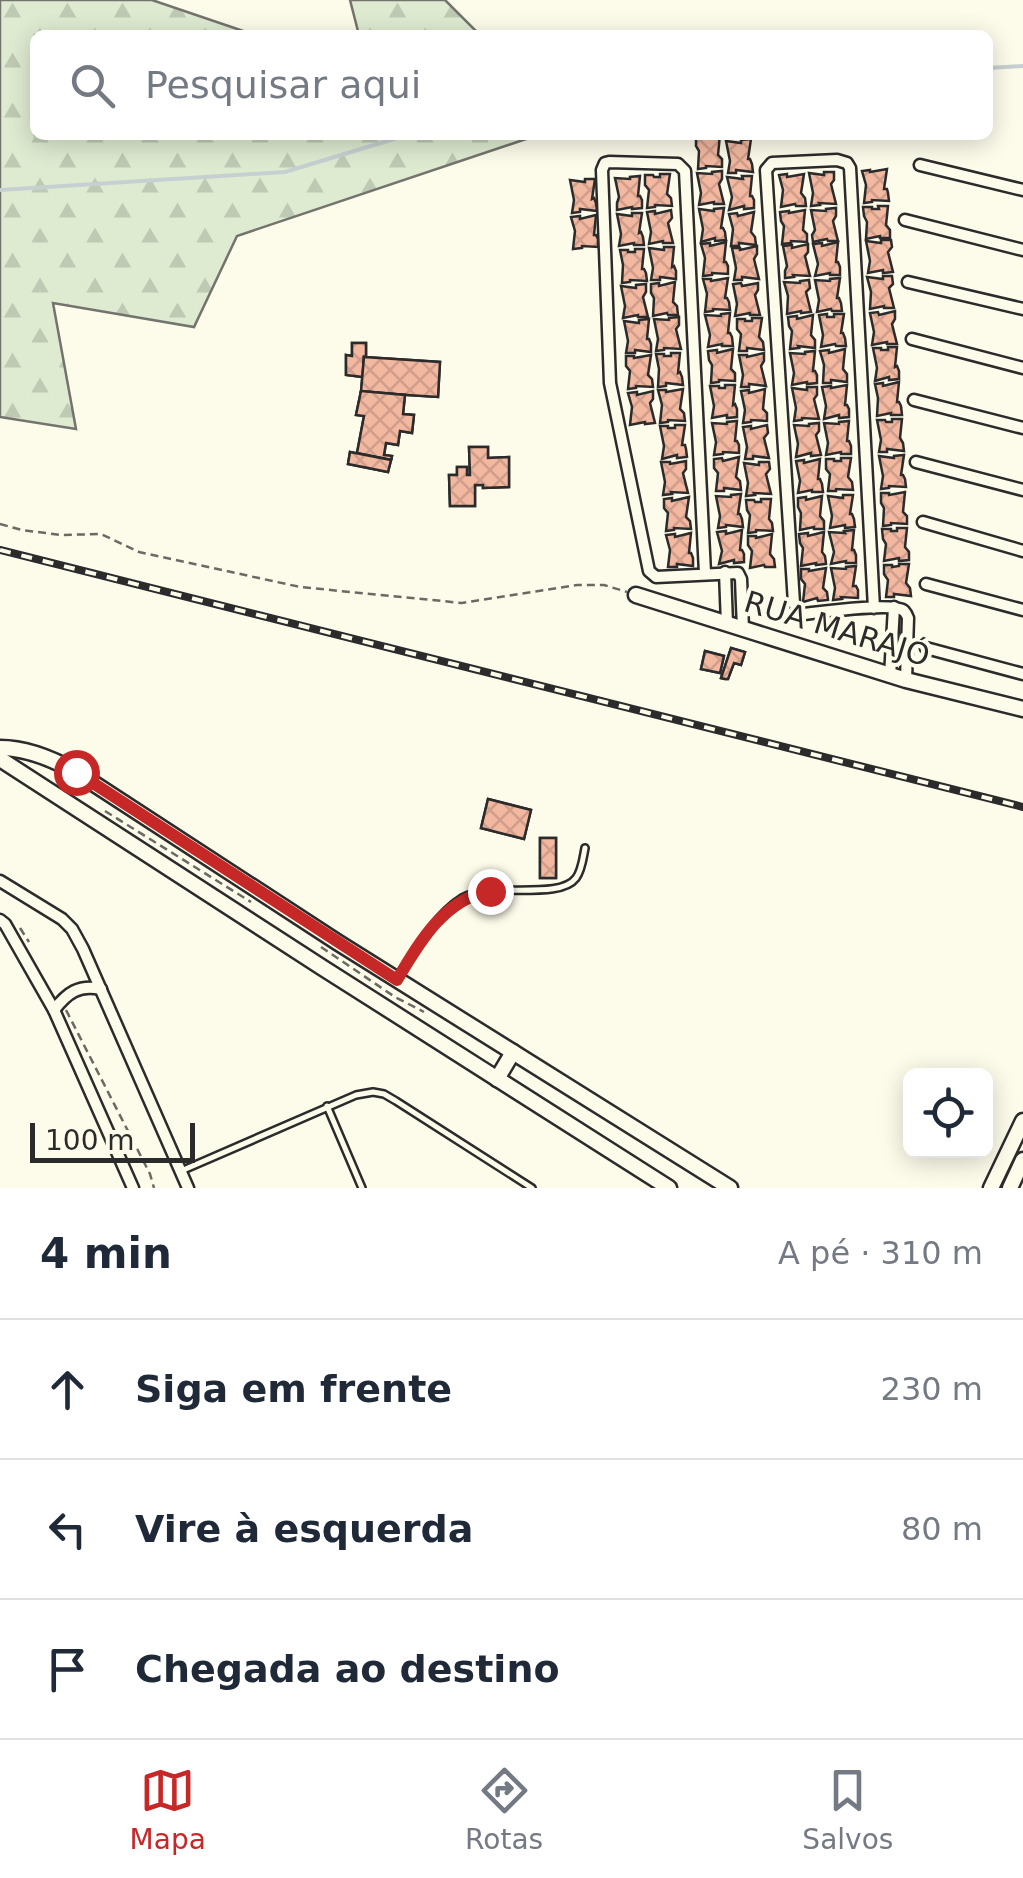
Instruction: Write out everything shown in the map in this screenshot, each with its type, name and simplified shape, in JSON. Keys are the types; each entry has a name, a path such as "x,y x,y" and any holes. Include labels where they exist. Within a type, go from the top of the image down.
{"main road":[{"name":"RUA MARAJÓ","path":"635,594 898,678 1023,710"},
{"path":"0,748 56,760 76,772 337,942 730,1188"},
{"path":"0,759 669,1188"},
{"path":"323,968 323,949 337,942"},
{"path":"497,1079 513,1052"},
{"path":"991,1188 1023,1122"},
{"path":"1010,1188 1023,1160"}],"street":[{"path":"874,608 850,168 837,160 772,163 766,170 794,604 804,614 894,607 903,610 908,618 898,678"},
{"path":"706,573 685,171 678,164 609,162 602,170 610,383 649,571 653,576 738,572 744,629"},
{"path":"920,165 1023,190"},
{"path":"906,220 1023,250"},
{"path":"908,282 1023,310"},
{"path":"912,340 1023,368"},
{"path":"914,400 1023,428"},
{"path":"916,462 1023,490"},
{"path":"922,522 1023,551"},
{"path":"726,572 728,624"},
{"path":"926,584 1023,610"},
{"path":"926,648 1023,674"},
{"path":"0,881 72,929 188,1188"},
{"path":"6,920 57,1006 133,1188"},
{"path":"57,1006 70,992 80,988 101,990"}],"lane":[{"path":"397,980 417,946 461,899 490,891 567,886 579,872 586,848"},
{"path":"181,1170 327,1106 372,1092 384,1094 532,1188"},
{"path":"327,1106 362,1188"}],"path":[{"path":"0,524 61,535 101,534 140,552 318,588 462,603 577,584 604,585 635,594"},
{"path":"6,920 22,930 30,946"},
{"path":"57,1006 72,1018 154,1188"}],"green space":[{"path":"0,0 152,0 240,30 30,30 30,140 523,140 237,236 194,327 53,303 76,429 0,417"},
{"path":"350,0 445,0 475,30 358,30"}],"building":[{"path":"696,140 720,140 722,167 698,169"},
{"path":"751,140 748,159 753,172 728,173 726,141"},
{"path":"887,169 884,189 889,201 864,203 866,185 862,171"},
{"path":"722,171 719,184 724,204 699,205 697,173"},
{"path":"834,172 831,184 836,204 811,206 809,173"},
{"path":"670,174 667,194 672,206 647,208 649,190 645,175"},
{"path":"804,174 801,193 806,206 781,207 783,190 779,175"},
{"path":"640,176 638,196 642,208 617,210 615,178"},
{"path":"742,176 752,176 750,196 754,208 729,210 732,197 727,177 743,179"},
{"path":"595,179 592,199 597,211 580,209 572,213 570,180"},
{"path":"878,206 888,206 886,225 890,238 866,239 863,207 879,209"},
{"path":"724,208 721,228 726,240 701,242 699,209"},
{"path":"836,208 833,221 838,241 813,242 811,210"},
{"path":"671,210 668,223 673,243 649,244 647,212"},
{"path":"805,210 803,230 807,242 782,244 784,226 780,212"},
{"path":"754,212 751,232 756,245 731,246 733,229 729,214"},
{"path":"642,213 639,233 644,245 619,246 617,214"},
{"path":"596,215 594,235 598,247 573,249 575,231 571,217"},
{"path":"891,240 888,252 893,272 868,273 866,241"},
{"path":"726,242 724,262 728,274 703,276 705,258 701,244"},
{"path":"838,242 836,262 840,275 815,276 818,264 813,244"},
{"path":"808,244 805,256 810,276 785,278 783,246"},
{"path":"757,246 754,259 759,279 734,280 732,248"},
{"path":"674,247 672,267 676,279 651,280 649,248"},
{"path":"644,249 642,269 647,281 622,283 620,250"},
{"path":"892,276 889,288 894,308 870,309 867,277"},
{"path":"728,278 725,298 730,310 705,312 707,294 703,279"},
{"path":"840,278 837,298 842,311 817,312 815,280"},
{"path":"809,280 806,292 811,312 787,314 784,282"},
{"path":"675,282 673,302 678,315 653,316 651,284"},
{"path":"758,283 755,295 760,315 735,316 733,284"},
{"path":"646,284 643,297 648,317 623,318 621,286 636,288"},
{"path":"895,311 892,324 897,344 872,345 870,313"},
{"path":"730,313 728,333 733,346 708,347 710,335 705,315"},
{"path":"844,314 841,333 846,346 821,347 819,315"},
{"path":"813,315 811,335 815,348 790,349 792,331 788,317"},
{"path":"679,317 676,329 681,349 656,351 654,319"},
{"path":"762,318 759,337 764,350 739,351 741,334 737,319"},
{"path":"649,319 647,339 651,352 626,353 624,321 639,323"},
{"path":"352,343 366,343 363,377 346,375 346,355 352,356"},
{"path":"352,343 366,343 363,377 346,375 346,355 352,356"},
{"path":"897,347 895,367 899,379 875,381 873,348"},
{"path":"733,349 731,369 735,381 711,383 708,351"},
{"path":"845,349 843,369 847,382 823,383 820,351"},
{"path":"815,351 813,371 817,383 792,385 790,353"},
{"path":"680,353 678,373 683,385 666,383 658,387 656,354"},
{"path":"764,353 761,366 766,386 741,387 739,355"},
{"path":"651,355 648,375 653,387 628,389 630,371 626,356"},
{"path":"364,357 440,362 438,397 361,392"},
{"path":"364,357 440,362 438,397 361,392"},
{"path":"899,382 897,402 902,415 877,416 875,384"},
{"path":"735,385 733,405 737,417 712,418 710,386"},
{"path":"847,385 845,405 849,417 824,419 822,387"},
{"path":"817,387 814,399 819,419 794,421 792,388"},
{"path":"683,389 680,409 685,421 660,423 662,405 658,390"},
{"path":"765,389 763,409 767,421 743,423 741,391"},
{"path":"361,391 405,395 403,414 414,415 412,433 400,431 398,445 386,443 384,455 392,456 391,460 357,453 364,416 356,415"},
{"path":"361,391 405,395 403,414 414,415 412,433 400,431 398,445 386,443 384,455 392,456 391,460 357,453 364,416 356,415"},
{"path":"653,391 650,403 655,423 630,425 632,407 628,393"},
{"path":"902,419 900,438 904,451 879,452 877,420"},
{"path":"737,421 735,441 739,453 714,455 712,423"},
{"path":"849,421 847,441 851,454 826,455 824,423"},
{"path":"819,423 816,435 821,455 796,457 794,425"},
{"path":"685,425 682,445 687,457 662,459 660,426"},
{"path":"767,425 764,438 769,458 745,459 743,427"},
{"path":"469,447 488,447 488,458 509,457 509,487 475,485 475,506 450,506 449,475 457,475 457,467 467,467 470,475"},
{"path":"469,447 488,447 488,458 509,457 509,487 475,485 475,506 450,506 449,475 457,475 457,467 467,467 470,475"},
{"path":"350,452 391,460 388,472 348,464"},
{"path":"350,452 391,460 388,472 348,464"},
{"path":"904,455 901,475 906,487 881,489 879,456"},
{"path":"739,457 736,477 741,490 716,491 718,473 714,459"},
{"path":"851,458 848,477 853,490 828,491 830,474 826,459"},
{"path":"820,459 818,479 823,492 798,493 796,461"},
{"path":"686,461 683,473 688,493 663,495 661,462"},
{"path":"769,462 766,474 771,494 746,496 744,463"},
{"path":"905,492 903,512 907,524 883,526 881,493"},
{"path":"741,494 738,514 743,527 718,528 716,496"},
{"path":"853,495 850,514 855,527 830,528 828,496"},
{"path":"822,496 820,516 824,529 800,530 798,498"},
{"path":"689,497 686,517 691,529 666,531 668,513 664,499"},
{"path":"771,499 769,519 773,531 748,533 750,515 746,500"},
{"path":"907,528 905,547 909,560 884,561 886,544 882,529"},
{"path":"742,530 740,550 744,562 719,564 722,551 717,532"},
{"path":"854,530 852,550 856,563 831,564 834,552 829,532"},
{"path":"824,532 822,552 826,564 801,566 803,548 799,534"},
{"path":"691,533 689,553 693,566 668,567 670,550 666,535"},
{"path":"772,534 770,554 775,567 750,568 752,551 748,536"},
{"path":"909,564 906,583 911,596 886,597 888,580 884,565"},
{"path":"856,566 853,586 858,590 858,598 833,600 831,568"},
{"path":"826,568 823,588 828,600 803,602 805,584 801,569"},
{"path":"731,648 745,652 741,665 734,663 728,679 721,678"},
{"path":"731,648 745,652 741,665 734,663 728,679 721,678"},
{"path":"705,651 724,656 720,673 701,669"},
{"path":"705,651 724,656 720,673 701,669"},
{"path":"488,799 531,810 524,839 481,828"},
{"path":"488,799 531,810 524,839 481,828"},
{"path":"540,838 556,838 556,878 540,878"},
{"path":"540,838 556,838 556,878 540,878"}],"waterway":[{"path":"993,68 1023,66"},
{"path":"0,190 285,172 391,140"}],"railway":[{"path":"0,550 1023,807"}],"route":[{"path":"76,772 397,980 417,946 444,915 461,899 490,891"}]}
